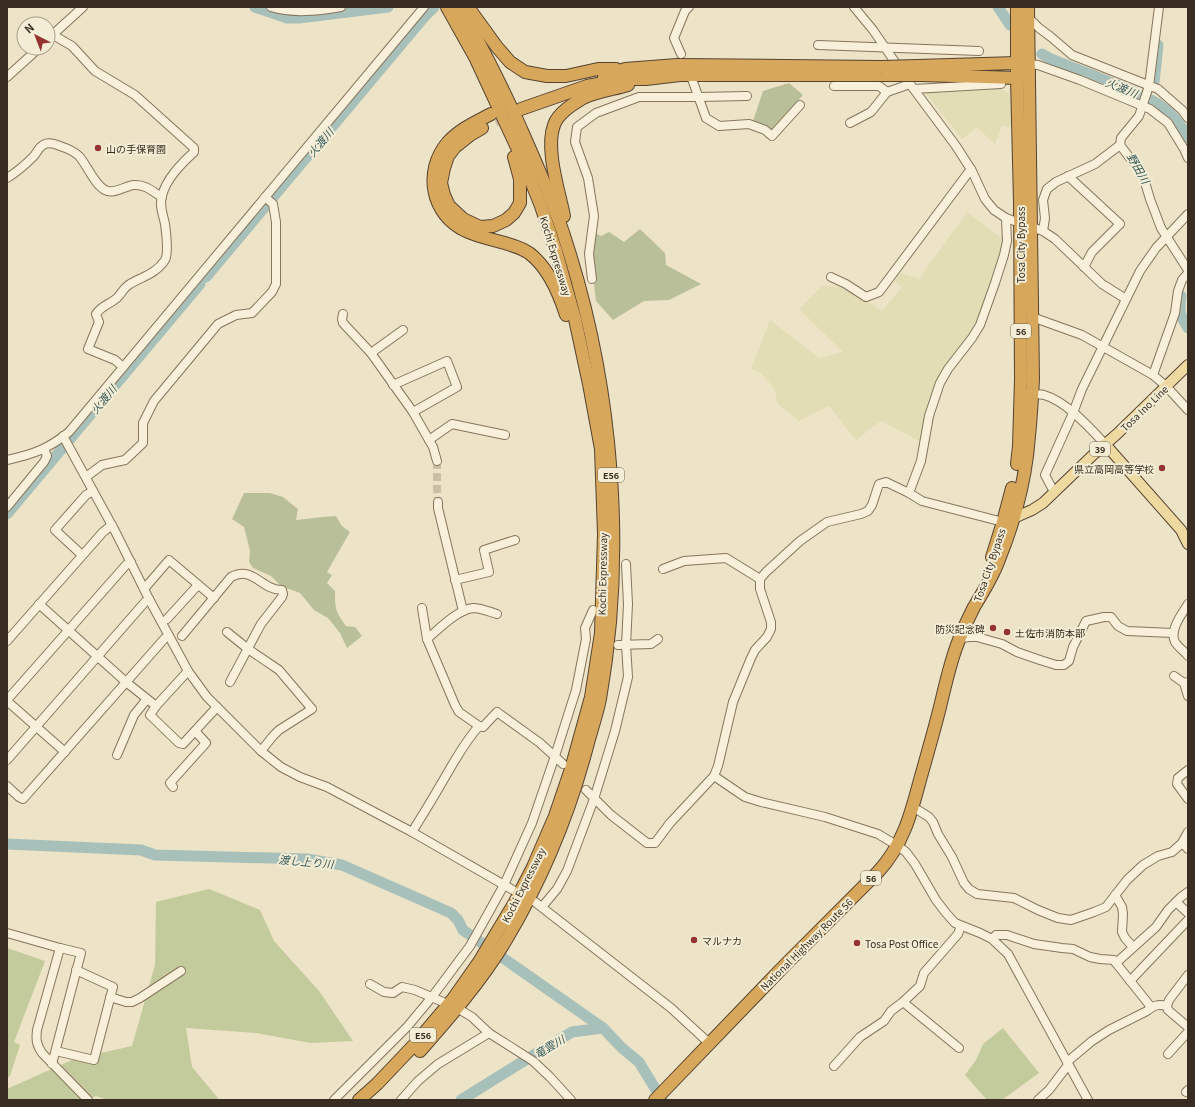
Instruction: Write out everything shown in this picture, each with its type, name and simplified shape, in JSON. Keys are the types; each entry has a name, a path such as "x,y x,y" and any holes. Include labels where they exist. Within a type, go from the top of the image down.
{"highway":[{"name":"Kochi Expressway","path":"369,1100 421,1050 460,1004 483,965 524,907 543,871 581,772 599,701 609,634 613,534 609,447 600,381 587,316 568,248 552,202 530,150 494,72 464,13 447,7"},
{"name":"Kochi Expressway","path":"464,13 475,57 520,154 541,206 556,251 575,319 601,449 604,534 601,633 591,697 571,769 555,816 533,867 515,902 501,938"},
{"path":"464,13 510,62 525,72 547,76 566,76 598,69 625,69 677,65 884,71"},
{"name":"Tosa City Bypass","path":"1023,13 1017,46 1026,63"},
{"name":"Tosa City Bypass","path":"1023,13 1026,63 1026,394"},
{"path":"625,69 606,76 562,87 518,106 587,86 625,79 646,79 680,75 919,70 1026,63"},
{"name":"Tosa City Bypass","path":"974,608 1008,520 1026,394 1032,317 1017,78 1026,63"},
{"path":"919,70 1017,78"},
{"path":"568,248 565,221 552,157 551,139 554,124 564,111 584,98 646,79"},
{"path":"497,102 520,179 520,203 514,213 506,220 493,226 480,227 463,219 448,206 441,183 448,156 455,147 493,117 475,122 458,132 448,143 439,156 434,175 436,199 443,212 456,226 466,231 513,246 528,253 543,268 553,283 562,302 572,334 601,449"},
{"name":"National Highway Route 56","path":"655,1100 786,964 878,872 898,846 913,807 934,734 953,658 960,638 974,608"},
{"name":"Kochi Expressway","path":"359,1100 377,1084 414,1045 483,965"}],"main road":[{"name":"Tosa Ino Line","path":"1008,520 1032,510 1043,503 1188,365"},
{"path":"1105,444 1181,530 1188,544"}],"street":[{"path":"56,32 83,7"},
{"path":"271,7 298,12 341,7"},
{"path":"424,7 69,432 66,441 94,491 168,636 188,671 207,697 261,751 281,767 300,777 327,787 412,832 513,890"},
{"path":"681,54 674,38 685,11 689,7"},
{"path":"854,7 873,30 956,146 971,170 986,199 994,210 1006,218 1043,231 1055,239 1102,284 1126,299"},
{"path":"1043,231 1045,218 1043,200 1047,189 1056,182 1095,164 1120,145 1121,138 1138,116 1149,87 1159,7"},
{"path":"1023,13 1038,28 1072,55 1149,87 1158,89 1182,110 1188,118"},
{"path":"56,39 72,46 95,71 135,95 194,148 194,152 180,165 167,184 162,196 160,207 165,225 167,251 166,259 149,275 128,285 117,298 99,309 96,314 99,322 88,350 115,360 123,367"},
{"path":"818,45 979,51"},
{"path":"7,77 30,56"},
{"path":"1026,63 1038,65 1143,104 1168,123 1188,158"},
{"path":"692,79 706,118 719,126 749,124 765,130 772,136 800,105"},
{"path":"850,123 871,112 887,92 912,86 1001,84"},
{"path":"834,86 880,86 887,92"},
{"path":"592,279 589,254 594,216 588,178 575,142 577,127 596,112 639,97 747,96"},
{"path":"7,178 16,173 35,156 38,149 44,144 56,144 78,155 97,183 104,190 111,192 135,185 146,187 162,196"},
{"path":"1120,145 1144,179 1161,228 1188,274 1182,280 1178,291 1175,313 1153,375"},
{"path":"831,278 846,284 866,297 879,292 971,170"},
{"path":"1068,176 1120,224 1092,252 1084,267"},
{"path":"86,477 102,465 125,460 143,443 143,423 154,401 218,324 236,315 252,313 272,292 276,284 276,222 273,204 265,197"},
{"path":"1054,492 1045,475 1073,413 1082,389 1140,271 1166,236 1188,214"},
{"path":"909,493 921,461 929,416 940,382 980,325 995,283 1007,241 1006,218"},
{"path":"343,314 343,323 371,353 413,412 433,447 437,461"},
{"path":"1032,317 1082,335 1153,375 1166,386 1188,410"},
{"path":"371,353 403,330"},
{"path":"393,385 447,361 457,387 413,412"},
{"path":"1026,394 1044,395 1058,401 1088,425 1105,444"},
{"path":"429,440 452,424 505,435"},
{"path":"7,460 28,455 66,441"},
{"path":"7,507 44,462 47,456 44,449"},
{"path":"586,790 611,815 648,843 654,843 670,823 714,776 718,766 733,702 755,650 767,637 771,629 771,622 760,589 760,579 800,541 827,522 868,511 872,505 879,484 886,482 922,500 1008,520"},
{"path":"82,555 55,530 86,495 94,491"},
{"path":"438,502 438,508 463,611"},
{"path":"7,641 103,532 112,526"},
{"path":"455,580 489,572 484,550 515,540"},
{"path":"663,569 684,561 726,558 760,579"},
{"path":"144,589 169,560 214,598"},
{"path":"65,752 7,701 126,565 131,562"},
{"path":"626,564 628,604 622,645 628,677 615,731 594,799 567,871 557,889 539,904 671,1008 709,1043"},
{"path":"182,636 231,577 236,574 250,574 270,588 282,590 282,598 261,624 230,682"},
{"path":"168,619 198,584"},
{"path":"7,760 149,599"},
{"path":"39,604 126,682 156,706"},
{"path":"1188,604 1177,622 1173,633 1175,641 1188,656"},
{"path":"422,608 427,639 459,712 479,726 483,727 497,712 540,743 563,764"},
{"path":"427,639 463,611 478,608 497,614"},
{"path":"334,1100 407,1027 432,997 470,946 504,885 532,823 556,756 576,690 586,639 585,628 593,610"},
{"path":"960,638 977,637 1002,644 1017,652 1040,660 1056,665 1064,665 1069,661 1086,621 1104,617 1110,618 1118,626 1127,631 1173,633"},
{"path":"227,632 248,649 279,670 312,709 279,730 272,736 261,751"},
{"path":"7,786 23,799 168,636"},
{"path":"586,639 594,642"},
{"path":"622,645 651,644 658,639"},
{"path":"188,671 156,706 150,715 179,743 183,744 217,707"},
{"path":"1174,676 1186,683 1188,696"},
{"path":"117,755 134,715 147,699"},
{"path":"412,832 427,810 457,756 479,726"},
{"path":"173,787 170,783 206,743 195,731"},
{"path":"1188,770 1178,778 1178,784 1188,799"},
{"path":"714,776 746,797 832,819 878,834 906,852 946,914 955,923 992,939 1008,954 1088,1100"},
{"path":"913,807 929,817 933,822 964,883 969,889 977,894 1014,898 1058,918 1071,920 1106,907 1127,880 1143,865 1158,856 1185,846 1188,832"},
{"path":"1116,963 1144,939 1156,927 1168,910 1188,892"},
{"path":"1115,896 1122,907 1122,932 1133,947"},
{"path":"1176,902 1188,913"},
{"path":"1130,981 1188,920"},
{"path":"834,1066 860,1038 884,1021 891,1011 920,986 924,973 958,934 961,926"},
{"path":"7,933 81,953 52,1064"},
{"path":"992,939 996,935 1007,935 1034,944 1073,949 1090,957 1114,960 1151,1007"},
{"path":"60,948 37,1030 36,1040 42,1053 88,1100"},
{"path":"56,1051 94,1060 110,997 112,988 76,970"},
{"path":"110,997 126,1002 132,1002 181,971"},
{"path":"1188,975 1169,1000 1167,1006 1168,1010 1188,1027"},
{"path":"370,984 384,992 394,993 402,987 415,990 443,1002"},
{"path":"903,1002 959,1048"},
{"path":"1038,1100 1049,1090 1067,1064 1092,1041 1109,1030 1147,1011 1151,1007 1158,1004 1167,1006"},
{"path":"462,1011 472,1017 489,1033 533,1061 571,1100"},
{"path":"1168,1054 1188,1032"},
{"path":"401,1100 418,1081 438,1064 489,1033"}],"shaded area":[{"path":"995,85 1010,94 1012,127 1002,126 995,144 977,127 962,139 924,91"},
{"path":"967,212 1003,239 994,273 974,328 939,377 927,409 921,442 881,421 856,440 829,406 799,421 778,404 774,388 761,373 751,369 770,320 819,358 843,352 799,309 822,286 844,287 882,311 902,287 894,281 900,273 919,279"}],"green space":[{"path":"789,83 803,95 771,132 753,121 763,91"},
{"path":"640,229 665,253 666,265 701,284 669,300 644,301 613,320 596,301 592,267 594,232 601,236 609,232 624,242"},
{"path":"244,493 270,493 283,497 298,509 296,520 336,516 342,526 350,532 327,572 332,575 327,583 335,591 336,606 340,617 346,626 355,627 362,636 347,648 340,633 328,618 314,610 300,593 281,586 271,576 253,568 249,562 250,551 244,527 232,519"},
{"path":"209,889 260,910 274,941 319,991 353,1041 311,1043 256,1033 186,1028 192,1067 218,1098 217,1100 108,1100 96,1096 88,1100 7,1100 7,1089 74,1059 132,1046 155,965 156,902"},
{"path":"7,948 45,961 14,1042 20,1045 10,1076 7,1078"},
{"path":"1003,1028 1039,1073 1002,1100 987,1100 965,1075 976,1060 983,1044"}],"waterway":[{"path":"255,7 287,18 299,18 388,7"},
{"name":"火渡川","path":"206,277 434,7"},
{"name":"火渡川","path":"998,7 1010,25"},
{"name":"野田川","path":"1154,82 1158,45"},
{"name":"火渡川","path":"1042,54 1056,61 1131,90 1154,101 1173,116 1188,138"},
{"name":"火渡川","path":"7,514 200,284"},
{"name":"野田川","path":"1181,296 1180,313 1188,328"},
{"name":"渡し上り川","path":"7,844 141,850 155,855 307,859 342,865 451,913 458,920 463,930 603,1028 622,1048 639,1062 662,1100"},
{"name":"竜雲川","path":"461,1100 572,1032 603,1028"}],"tunnel":[{"path":"495,121 512,113"},
{"path":"437,461 438,502"}],"place":[{"name":"山の手保育園","path":"98,148"},
{"name":"県立高岡高等学校","path":"1162,468"},
{"name":"防災記念碑","path":"993,628"},
{"name":"土佐市消防本部","path":"1007,632"},
{"name":"マルナカ","path":"694,940"},
{"name":"Tosa Post Office","path":"857,943"}]}
